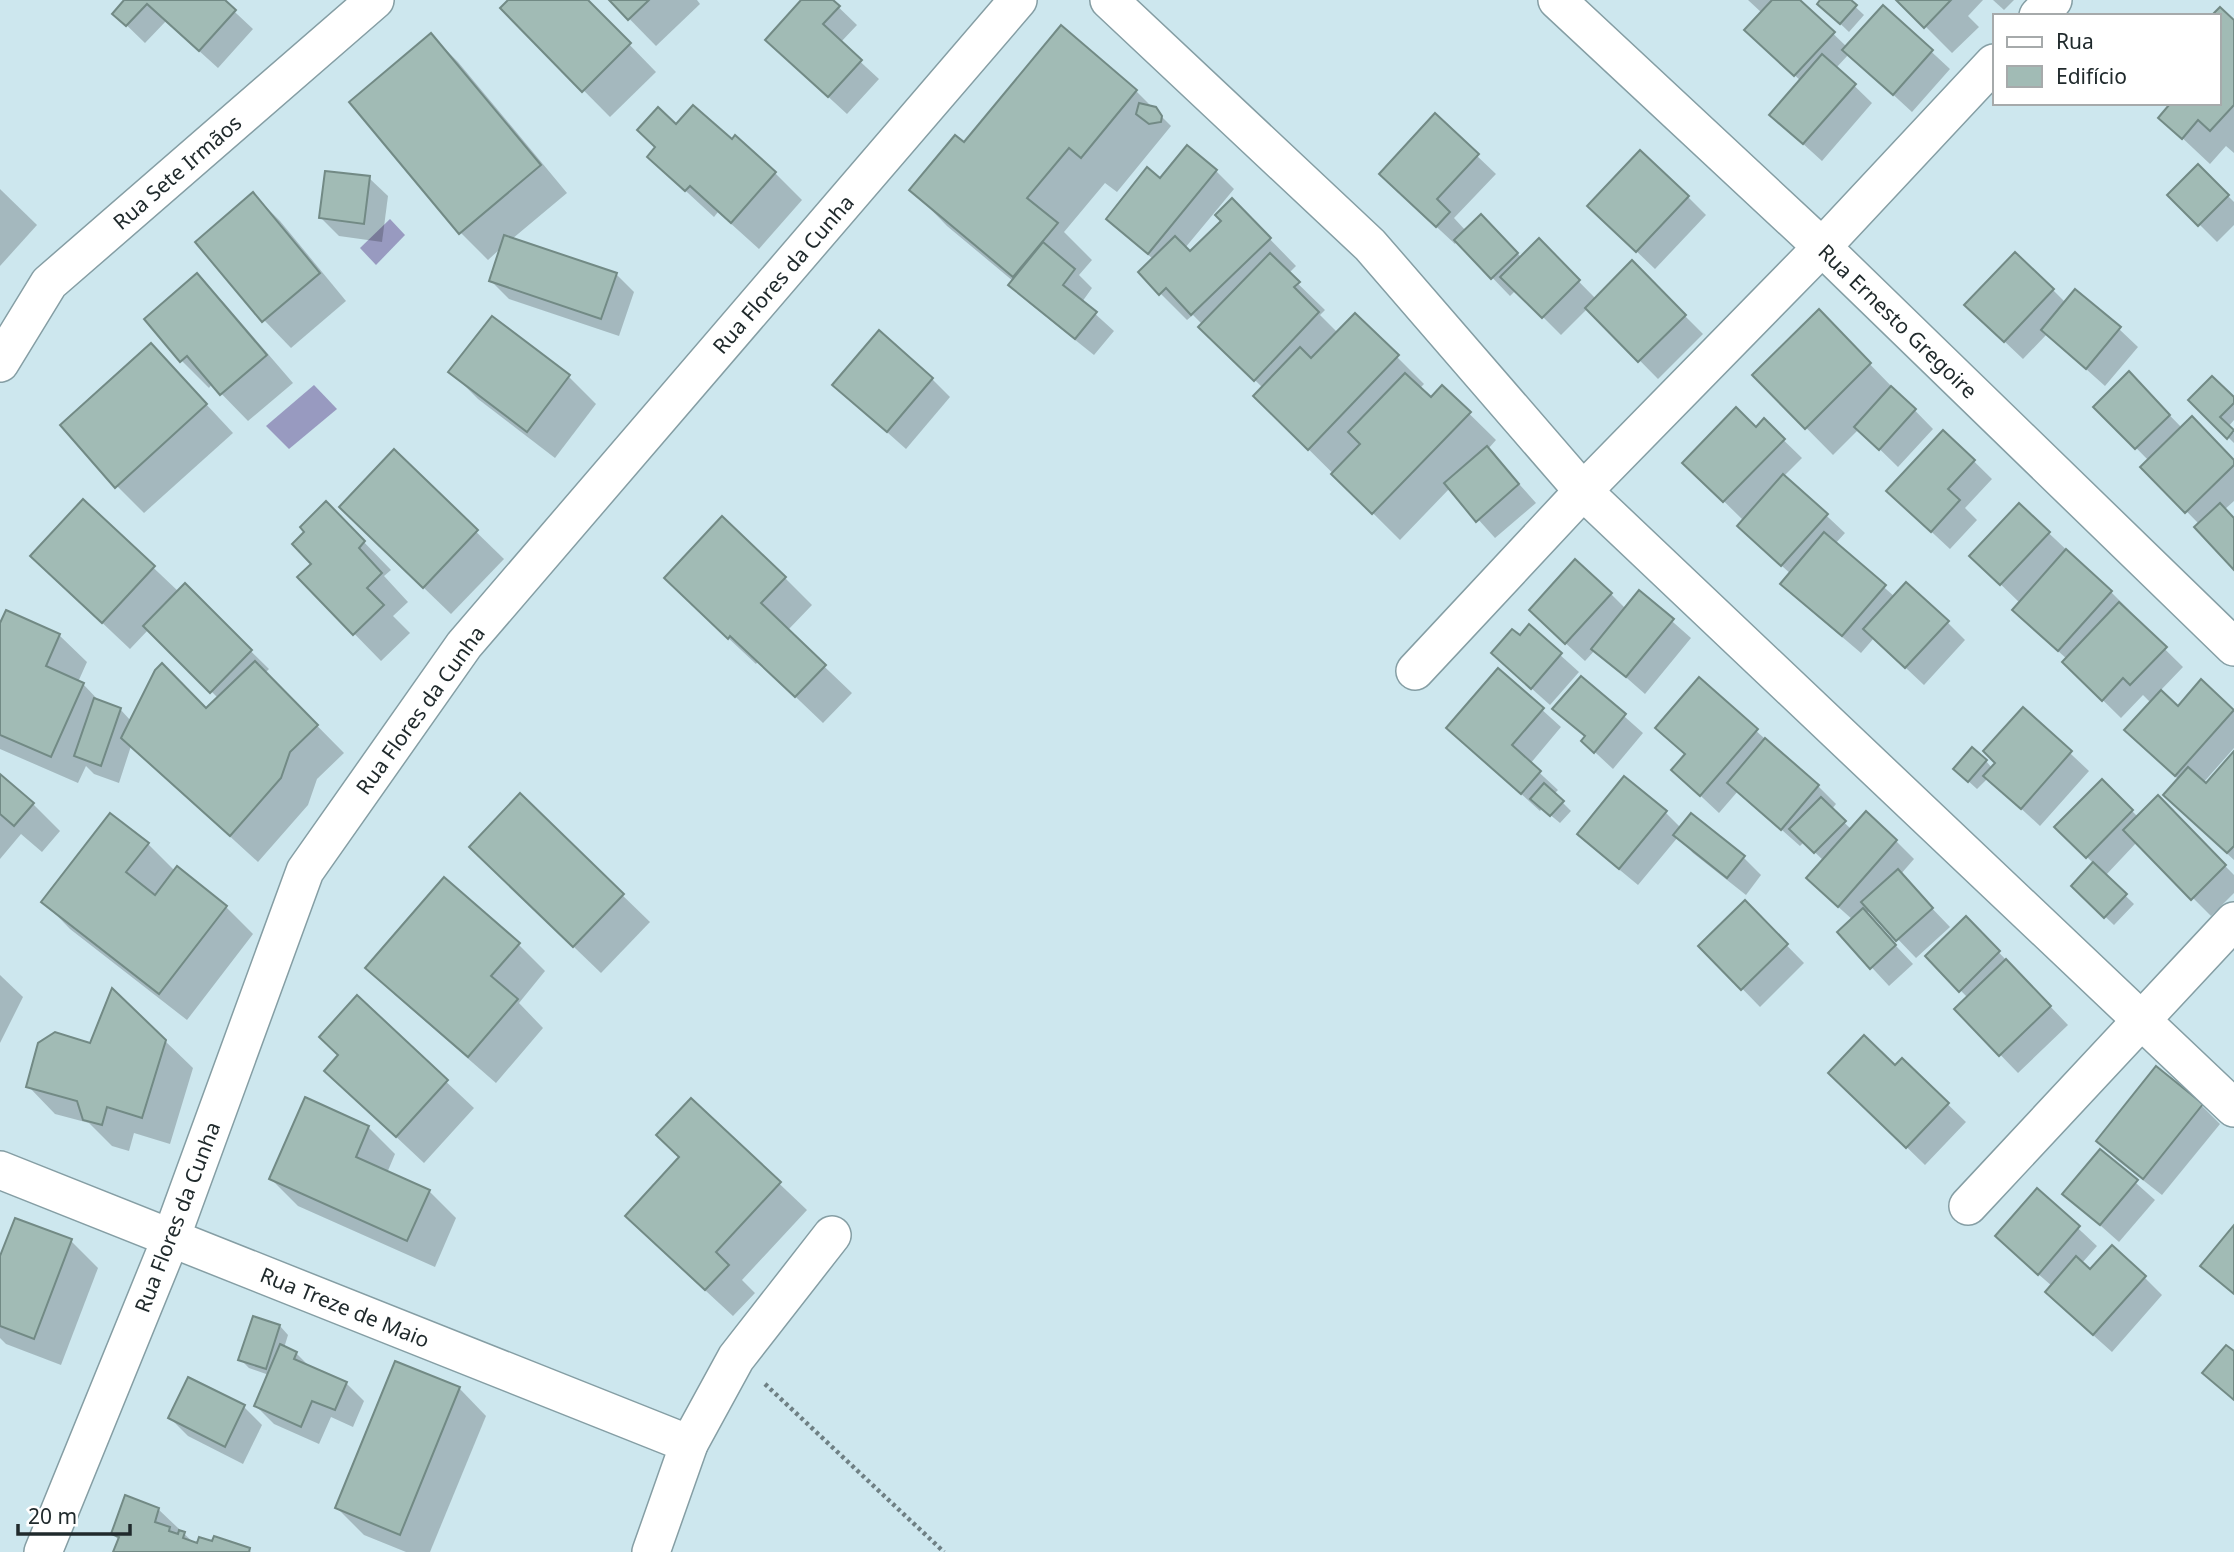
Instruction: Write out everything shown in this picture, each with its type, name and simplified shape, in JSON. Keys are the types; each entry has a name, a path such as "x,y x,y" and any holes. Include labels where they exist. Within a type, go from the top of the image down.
{"street":[{"name":"Rua Sete Irmãos","path":"0,363 49,283 376,0"},
{"name":"Rua Flores da Cunha","path":"43,1552 170,1238 305,871 464,645 1018,0"},
{"path":"1109,0 1370,245 1583,491 2234,1108"},
{"name":"Rua Ernesto Gregoire","path":"1557,0 1822,247 2234,647"},
{"path":"2040,14 2053,0"},
{"path":"1415,671 1583,491 1822,247 1993,64"},
{"path":"1968,1206 2234,921"},
{"name":"Rua Treze de Maio","path":"0,1170 689,1444"},
{"path":"651,1552 689,1444 736,1357 832,1235"}],"path":[{"path":"736,1357 944,1552"}],"water":[{"path":"390,219 405,235 376,265 360,248"},
{"path":"314,385 337,409 289,449 266,426"}],"building":[{"path":"124,0 225,0 236,10 199,51 147,4 126,26 112,14"},
{"path":"508,0 588,0 631,43 582,92 500,8"},
{"path":"609,0 649,0 628,20"},
{"path":"801,0 833,0 840,6 823,24 862,60 828,97 765,40"},
{"path":"1772,0 1800,0 1835,32 1794,76 1744,30"},
{"path":"1820,0 1851,0 1857,5 1840,24 1817,4"},
{"path":"1896,0 1951,0 1924,28"},
{"path":"1883,5 1933,50 1893,95 1842,50"},
{"path":"2220,7 2234,20 2234,105 2210,131 2198,120 2182,139 2158,118 2169,105 2220,105 2220,14 2213,14"},
{"path":"1061,25 1137,90 1081,158 1069,148 1027,198 1058,223 1013,277 909,190 955,135 964,142"},
{"path":"431,33 541,165 459,234 349,102"},
{"path":"1822,54 1856,84 1803,144 1769,115"},
{"path":"1139,103 1156,107 1162,116 1161,122 1149,124 1136,114"},
{"path":"693,105 732,139 735,135 776,172 731,223 690,186 685,191 647,157 655,147 637,130 658,107 676,124"},
{"path":"1435,113 1479,154 1437,199 1450,212 1436,227 1379,174"},
{"path":"1187,145 1217,170 1148,254 1106,219 1147,167 1160,178"},
{"path":"1640,150 1689,196 1636,252 1587,206"},
{"path":"2198,164 2229,195 2198,226 2167,195"},
{"path":"325,171 370,176 364,224 319,218"},
{"path":"253,192 320,273 262,322 195,242"},
{"path":"1232,198 1271,238 1191,315 1166,288 1159,295 1138,272 1175,236 1190,251 1221,221 1215,215"},
{"path":"1481,214 1518,253 1491,279 1454,240"},
{"path":"504,235 617,273 601,319 489,281"},
{"path":"1539,238 1580,280 1542,318 1500,277"},
{"path":"1043,242 1075,269 1063,285 1097,312 1075,339 1008,285"},
{"path":"2015,252 2054,289 2004,342 1964,305"},
{"path":"1270,253 1300,282 1294,287 1319,312 1254,381 1198,327"},
{"path":"1632,260 1686,315 1638,362 1585,308"},
{"path":"197,273 267,355 220,395 187,356 180,362 144,319"},
{"path":"2075,289 2121,327 2086,369 2041,330"},
{"path":"1819,309 1871,363 1805,429 1752,375"},
{"path":"1355,313 1399,355 1308,450 1253,396 1300,347 1311,358"},
{"path":"492,316 570,375 527,432 448,372"},
{"path":"879,330 933,378 887,432 832,385"},
{"path":"151,343 207,404 115,488 60,425"},
{"path":"2129,371 2170,415 2135,449 2093,407"},
{"path":"1405,373 1431,397 1442,385 1471,412 1372,514 1331,474 1360,444 1348,432"},
{"path":"2212,376 2234,397 2234,403 2220,417 2234,430 2227,439 2188,400"},
{"path":"1891,386 1916,409 1879,450 1854,427"},
{"path":"1736,407 1756,427 1764,418 1785,439 1723,502 1682,463"},
{"path":"2192,416 2234,460 2234,465 2185,513 2140,467"},
{"path":"1943,430 1975,460 1948,489 1960,500 1931,532 1886,491"},
{"path":"1487,446 1519,484 1476,522 1444,483"},
{"path":"394,449 478,530 423,588 339,507"},
{"path":"1783,474 1828,514 1781,566 1737,526"},
{"path":"83,499 155,566 102,623 30,556"},
{"path":"326,501 365,541 359,548 382,573 367,588 384,605 353,635 297,577 311,564 292,544 304,532 300,527"},
{"path":"2019,503 2050,532 2000,585 1969,556"},
{"path":"2220,503 2234,518 2234,570 2194,527"},
{"path":"722,516 786,577 761,603 826,665 795,697 730,636 728,639 664,578"},
{"path":"1824,532 1886,585 1842,636 1780,584"},
{"path":"2066,549 2112,591 2058,651 2012,610"},
{"path":"1575,559 1612,593 1565,644 1529,610"},
{"path":"1906,582 1949,621 1905,668 1863,629"},
{"path":"185,583 252,650 210,693 143,626"},
{"path":"1639,590 1674,619 1626,677 1591,649"},
{"path":"2119,602 2167,647 2130,685 2123,678 2102,701 2062,662"},
{"path":"6,610 60,634 46,666 84,683 51,757 0,735 0,623"},
{"path":"1529,624 1562,653 1531,689 1491,653 1512,629 1520,635"},
{"path":"255,661 318,725 290,752 281,778 230,836 121,738 155,670 162,663 206,708"},
{"path":"1498,668 1544,708 1512,745 1541,771 1521,794 1446,728"},
{"path":"1581,676 1626,714 1594,753 1581,741 1585,736 1552,709"},
{"path":"1699,677 1758,729 1700,796 1671,770 1685,754 1655,728"},
{"path":"2201,679 2234,710 2175,776 2124,730 2161,690 2178,706"},
{"path":"94,698 121,708 101,766 74,756"},
{"path":"2023,707 2072,751 2021,809 1983,776 1995,763 1983,751"},
{"path":"1765,738 1819,785 1781,830 1727,783"},
{"path":"1972,747 1987,760 1968,782 1953,769"},
{"path":"2234,751 2234,846 2227,853 2163,795 2188,767 2206,783"},
{"path":"0,774 34,803 14,826 0,814"},
{"path":"1624,776 1667,811 1619,869 1577,834"},
{"path":"2102,779 2133,810 2086,858 2054,827"},
{"path":"1544,783 1564,801 1550,816 1530,799"},
{"path":"520,793 624,894 573,947 469,847"},
{"path":"2158,795 2226,865 2191,900 2123,830"},
{"path":"1821,797 1846,821 1814,853 1789,829"},
{"path":"1866,811 1897,840 1838,907 1806,878"},
{"path":"110,813 149,843 126,872 155,895 177,866 227,906 159,994 41,902"},
{"path":"1691,813 1745,856 1727,878 1673,835"},
{"path":"2093,862 2127,894 2104,918 2071,886"},
{"path":"1898,869 1933,908 1896,941 1861,902"},
{"path":"444,877 520,943 491,976 518,999 468,1057 365,968"},
{"path":"1745,900 1788,944 1741,990 1698,946"},
{"path":"1863,908 1896,945 1870,969 1837,932"},
{"path":"1966,916 2000,951 1959,992 1925,956"},
{"path":"2006,959 2051,1006 1999,1056 1954,1009"},
{"path":"112,988 166,1040 142,1118 107,1107 102,1125 83,1120 77,1101 26,1087 38,1043 55,1032 90,1043"},
{"path":"357,995 448,1080 396,1137 324,1071 338,1055 319,1037"},
{"path":"1864,1035 1895,1065 1902,1058 1949,1103 1906,1148 1828,1073"},
{"path":"2156,1066 2203,1104 2143,1179 2096,1141"},
{"path":"305,1097 369,1126 356,1157 430,1190 407,1241 269,1179"},
{"path":"691,1098 781,1182 716,1252 729,1265 705,1290 625,1216 679,1157 656,1135"},
{"path":"2100,1149 2138,1180 2100,1225 2062,1194"},
{"path":"2037,1188 2080,1226 2038,1275 1995,1236"},
{"path":"15,1218 72,1239 34,1339 0,1326 0,1256"},
{"path":"2234,1225 2234,1294 2200,1266"},
{"path":"2112,1245 2146,1276 2093,1335 2045,1292 2076,1256 2090,1269"},
{"path":"253,1316 280,1325 266,1369 238,1360"},
{"path":"280,1344 297,1352 294,1359 347,1382 335,1410 312,1401 301,1427 254,1406"},
{"path":"2226,1345 2234,1351 2234,1400 2202,1373"},
{"path":"395,1361 460,1387 400,1535 335,1508"},
{"path":"188,1377 245,1405 225,1447 168,1418"},
{"path":"125,1495 159,1508 155,1522 170,1527 169,1531 178,1534 179,1530 185,1532 183,1538 197,1543 199,1537 212,1541 214,1536 250,1548 249,1552 113,1552 119,1537 111,1534"}]}
